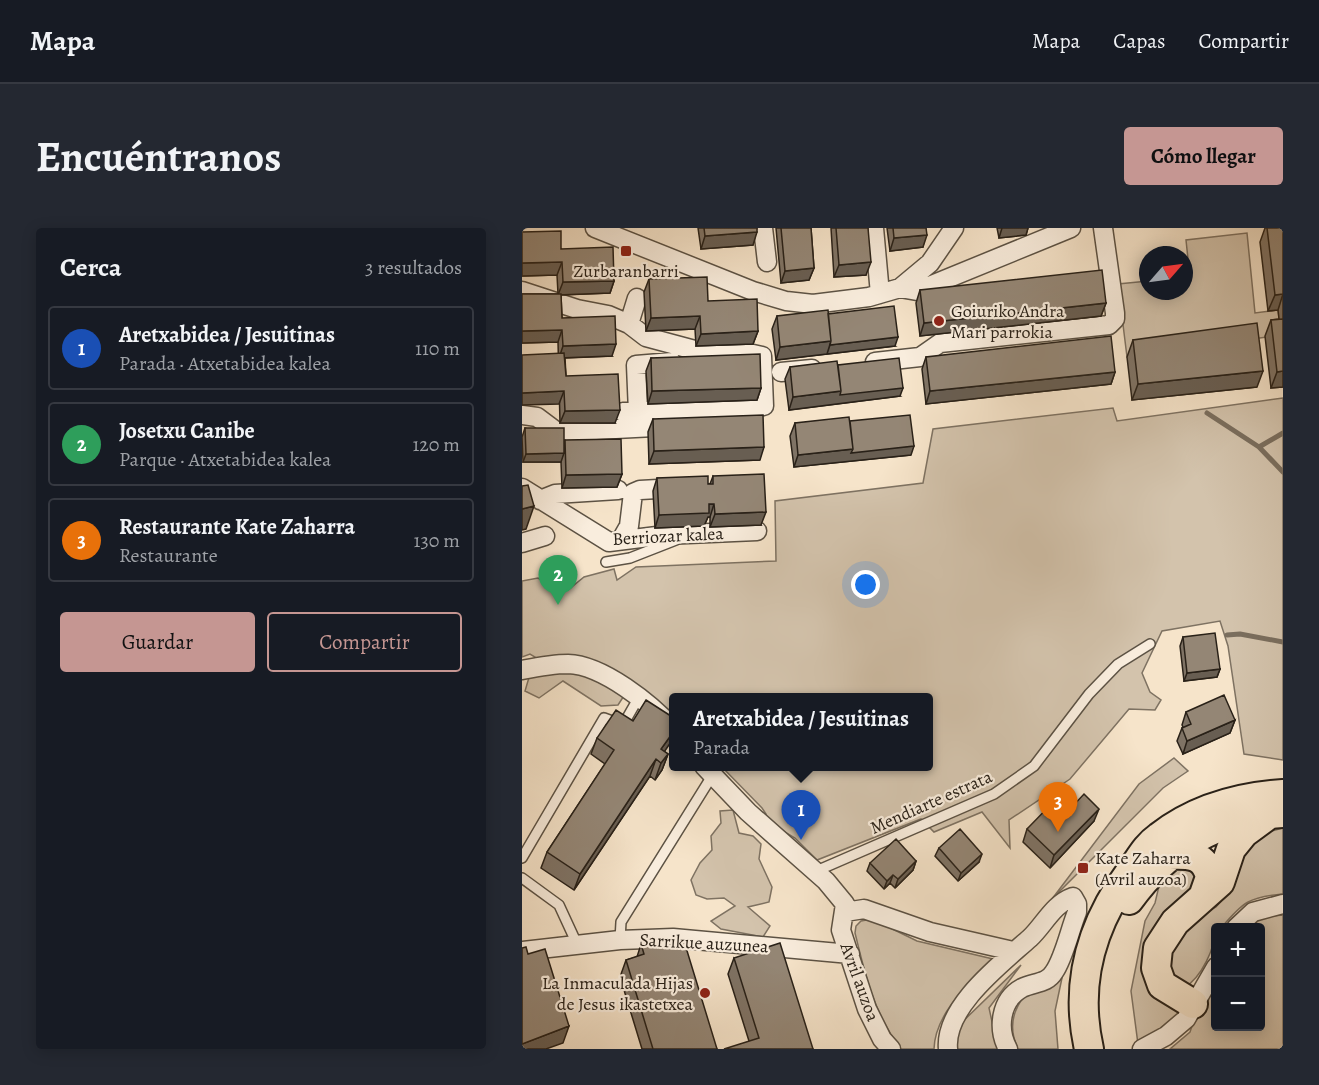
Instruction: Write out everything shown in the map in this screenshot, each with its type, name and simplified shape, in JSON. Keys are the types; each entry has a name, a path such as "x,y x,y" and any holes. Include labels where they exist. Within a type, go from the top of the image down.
{"main road":[{"path":"1073,1049 1070,1012 1071,984 1083,933 1098,902 1126,860 1191,816 1239,799 1278,808"},
{"path":"1193,1004 1162,985 1158,976 1156,958 1162,940 1175,922 1220,882 1231,849 1244,833 1278,808"},
{"path":"1106,1049 1099,996 1107,948 1123,909 1139,887 1169,855 1208,831 1278,808"},
{"path":"1169,855 1199,857 1231,849"},
{"path":"1089,1049 1082,1002 1088,951 1114,893 1141,852"},
{"path":"1199,857 1210,877 1203,897"}],"street":[{"path":"595,228 753,291 786,301 836,303 900,288 930,263 954,228"},
{"path":"763,228 766,262"},
{"path":"874,228 880,294"},
{"path":"900,288 917,291 1043,233 1071,228"},
{"path":"949,358 1104,340 1109,326 1115,319 1115,313 1103,228"},
{"path":"522,291 577,309 608,315 628,324 646,337 702,352 744,352 762,356 764,406 631,412 636,365 685,361"},
{"path":"628,324 637,298"},
{"path":"858,364 920,357 940,343 1109,326"},
{"path":"781,372 825,367"},
{"path":"522,415 537,417 557,432 730,422"},
{"path":"621,540 629,526 633,493 640,490 699,487"},
{"name":"Berriozar kalea","path":"522,488 609,542 692,534 757,531"},
{"path":"540,500 555,494 618,490"},
{"path":"522,543 545,536"},
{"path":"522,670 559,664 579,666 624,687 639,697 669,724"},
{"path":"708,771 838,893 845,904 845,912 864,909 930,932 1013,951"},
{"path":"948,1049 947,1036 959,1008 1013,951 1030,938 1060,904 1073,897 1077,904 1077,912 1056,971 1048,980 1019,990 1008,1002 1002,1017 1002,1032 1008,1049"},
{"path":"1241,923 1253,912 1283,904"},
{"name":"Avril auzoa","path":"845,912 841,930 867,1009 882,1039 891,1049"},
{"name":"Sarrikue auzunea","path":"522,951 620,940 673,938 850,954"},
{"path":"1142,1049 1166,1036 1186,1019 1211,974"}],"lane":[{"path":"606,562 630,558 692,534"},
{"name":"Mendiarte estrata","path":"814,872 994,794 1034,766 1089,694 1118,663 1150,644"},
{"path":"522,858 604,718 623,725 639,697"},
{"path":"620,940 621,922 708,771"},
{"path":"522,878 559,905 577,944"}],"shaded area":[{"path":"1247,233 1255,313 1278,310 1281,335 1127,357 1118,284 1139,282 1139,300 1193,300 1193,246 1187,246 1186,240"},
{"path":"1283,398 1283,760 1244,754 1228,646 1220,621 1162,631 1142,673 1150,692 1161,700 1155,710 1129,709 1070,779 1009,820 1010,848 982,812 934,832 921,819 817,860 795,838 765,820 766,814 762,808 726,771 933,771 933,693 669,693 669,711 646,691 631,685 618,705 601,706 563,681 539,698 525,691 535,657 530,654 522,657 522,581 538,578 558,590 568,590 584,577 614,569 617,580 636,567 776,561 775,501 923,483 933,429 1113,408 1117,421"},
{"path":"1174,758 1188,771 1163,788 1052,899 1139,784"},
{"path":"733,810 739,833 753,836 761,844 759,859 772,887 769,902 748,907 770,926 763,937 721,929 711,921 735,906 724,898 707,899 696,895 691,880 700,863 712,850 711,836 721,823 720,811"},
{"path":"1283,828 1283,894 1254,899 1242,906 1226,923 1211,923 1211,949 1202,969 1184,988 1168,981 1168,945 1196,918 1216,907 1230,891 1243,852 1260,834"},
{"path":"1187,864 1203,880 1158,932 1180,1011 1173,1025 1138,1044 1131,991 1145,921 1155,903 1159,886 1173,871"},
{"path":"1283,915 1283,1049 1170,1049 1190,1032 1196,1014 1211,990 1211,1031 1265,1031 1265,923 1254,923 1264,917"},
{"path":"872,919 917,941 993,959 964,989 947,1011 940,1023 934,1049 901,1049 877,1008 855,933 856,926 861,921"},
{"path":"1066,959 1055,1011 1058,1049 1018,1049 1013,1034 1013,1020 1017,1008 1043,977"},
{"path":"1021,965 989,1008 998,1049 956,1049 956,1028"}],"building":[{"path":"704,228 757,228 757,232 705,236"},
{"path":"781,228 811,228 814,268 785,271"},
{"path":"836,228 868,228 871,262 839,265"},
{"path":"893,228 926,228 927,235 894,238"},
{"path":"1267,228 1283,228 1283,294 1275,295"},
{"path":"561,231 561,249 613,247 614,281 563,282 562,262 522,263 522,232"},
{"path":"1102,270 1106,303 924,323 920,290"},
{"path":"707,277 708,301 757,299 758,331 701,334 700,316 651,318 649,279"},
{"path":"522,294 561,294 562,318 615,316 616,344 563,346 562,330 522,331"},
{"path":"894,306 898,337 830,345 828,314"},
{"path":"828,310 831,341 780,347 777,316"},
{"path":"1283,319 1283,371 1277,372 1271,320"},
{"path":"1257,323 1263,371 1138,384 1133,340"},
{"path":"1111,336 1115,372 930,391 926,357"},
{"path":"564,353 566,376 618,374 620,410 565,411 564,391 522,393 522,355"},
{"path":"760,354 761,388 652,391 651,358"},
{"path":"899,358 903,388 840,395 838,365"},
{"path":"837,361 841,391 793,397 790,367"},
{"path":"763,415 764,447 654,451 653,419"},
{"path":"910,415 914,446 851,453 853,449 850,421"},
{"path":"849,417 853,449 798,455 795,423"},
{"path":"525,428 564,428 564,453 526,454"},
{"path":"621,439 622,474 566,475 565,440"},
{"path":"764,474 766,512 715,514 714,504 709,504 709,513 659,515 657,478 708,476 708,484 713,484 713,476"},
{"path":"528,485 534,506 522,509 522,486"},
{"path":"1215,633 1220,669 1187,673 1183,637"},
{"path":"1224,695 1235,720 1187,741 1182,728 1191,724 1186,712"},
{"path":"646,700 669,715 669,738 661,749 668,754 661,763 656,759 580,874 547,852 614,750 597,738 616,710 633,721"},
{"path":"1084,794 1099,809 1054,855 1027,829 1060,795 1072,807"},
{"path":"960,829 982,854 961,873 939,848"},
{"path":"896,839 916,861 898,879 893,875 887,881 870,863"},
{"path":"659,939 661,948 684,941 717,1049 653,1049 626,960 644,954 641,944"},
{"path":"780,943 813,1049 724,1049 759,1038 734,958"},
{"path":"526,947 528,954 545,949 569,1026 522,1044 522,948"}],"waterway":[{"path":"1207,413 1259,447 1283,472"},
{"path":"1259,447 1283,433"},
{"path":"1227,635 1240,634 1283,642"}],"place":[{"name":"Zurbaranbarri","path":"626,251"},
{"name":"Goiuriko Andra Mari parrokia","path":"939,321"},
{"name":"Josetxu Canibe","path":"558,605"},
{"name":"Restaurante Kate Zaharra","path":"1058,832"},
{"name":"Aretxabidea / Jesuitinas","path":"801,840"},
{"name":"Kate Zaharra (Avril auzoa)","path":"1083,868"},
{"name":"La Inmaculada Hijas de Jesus ikastetxea","path":"705,993"}]}
